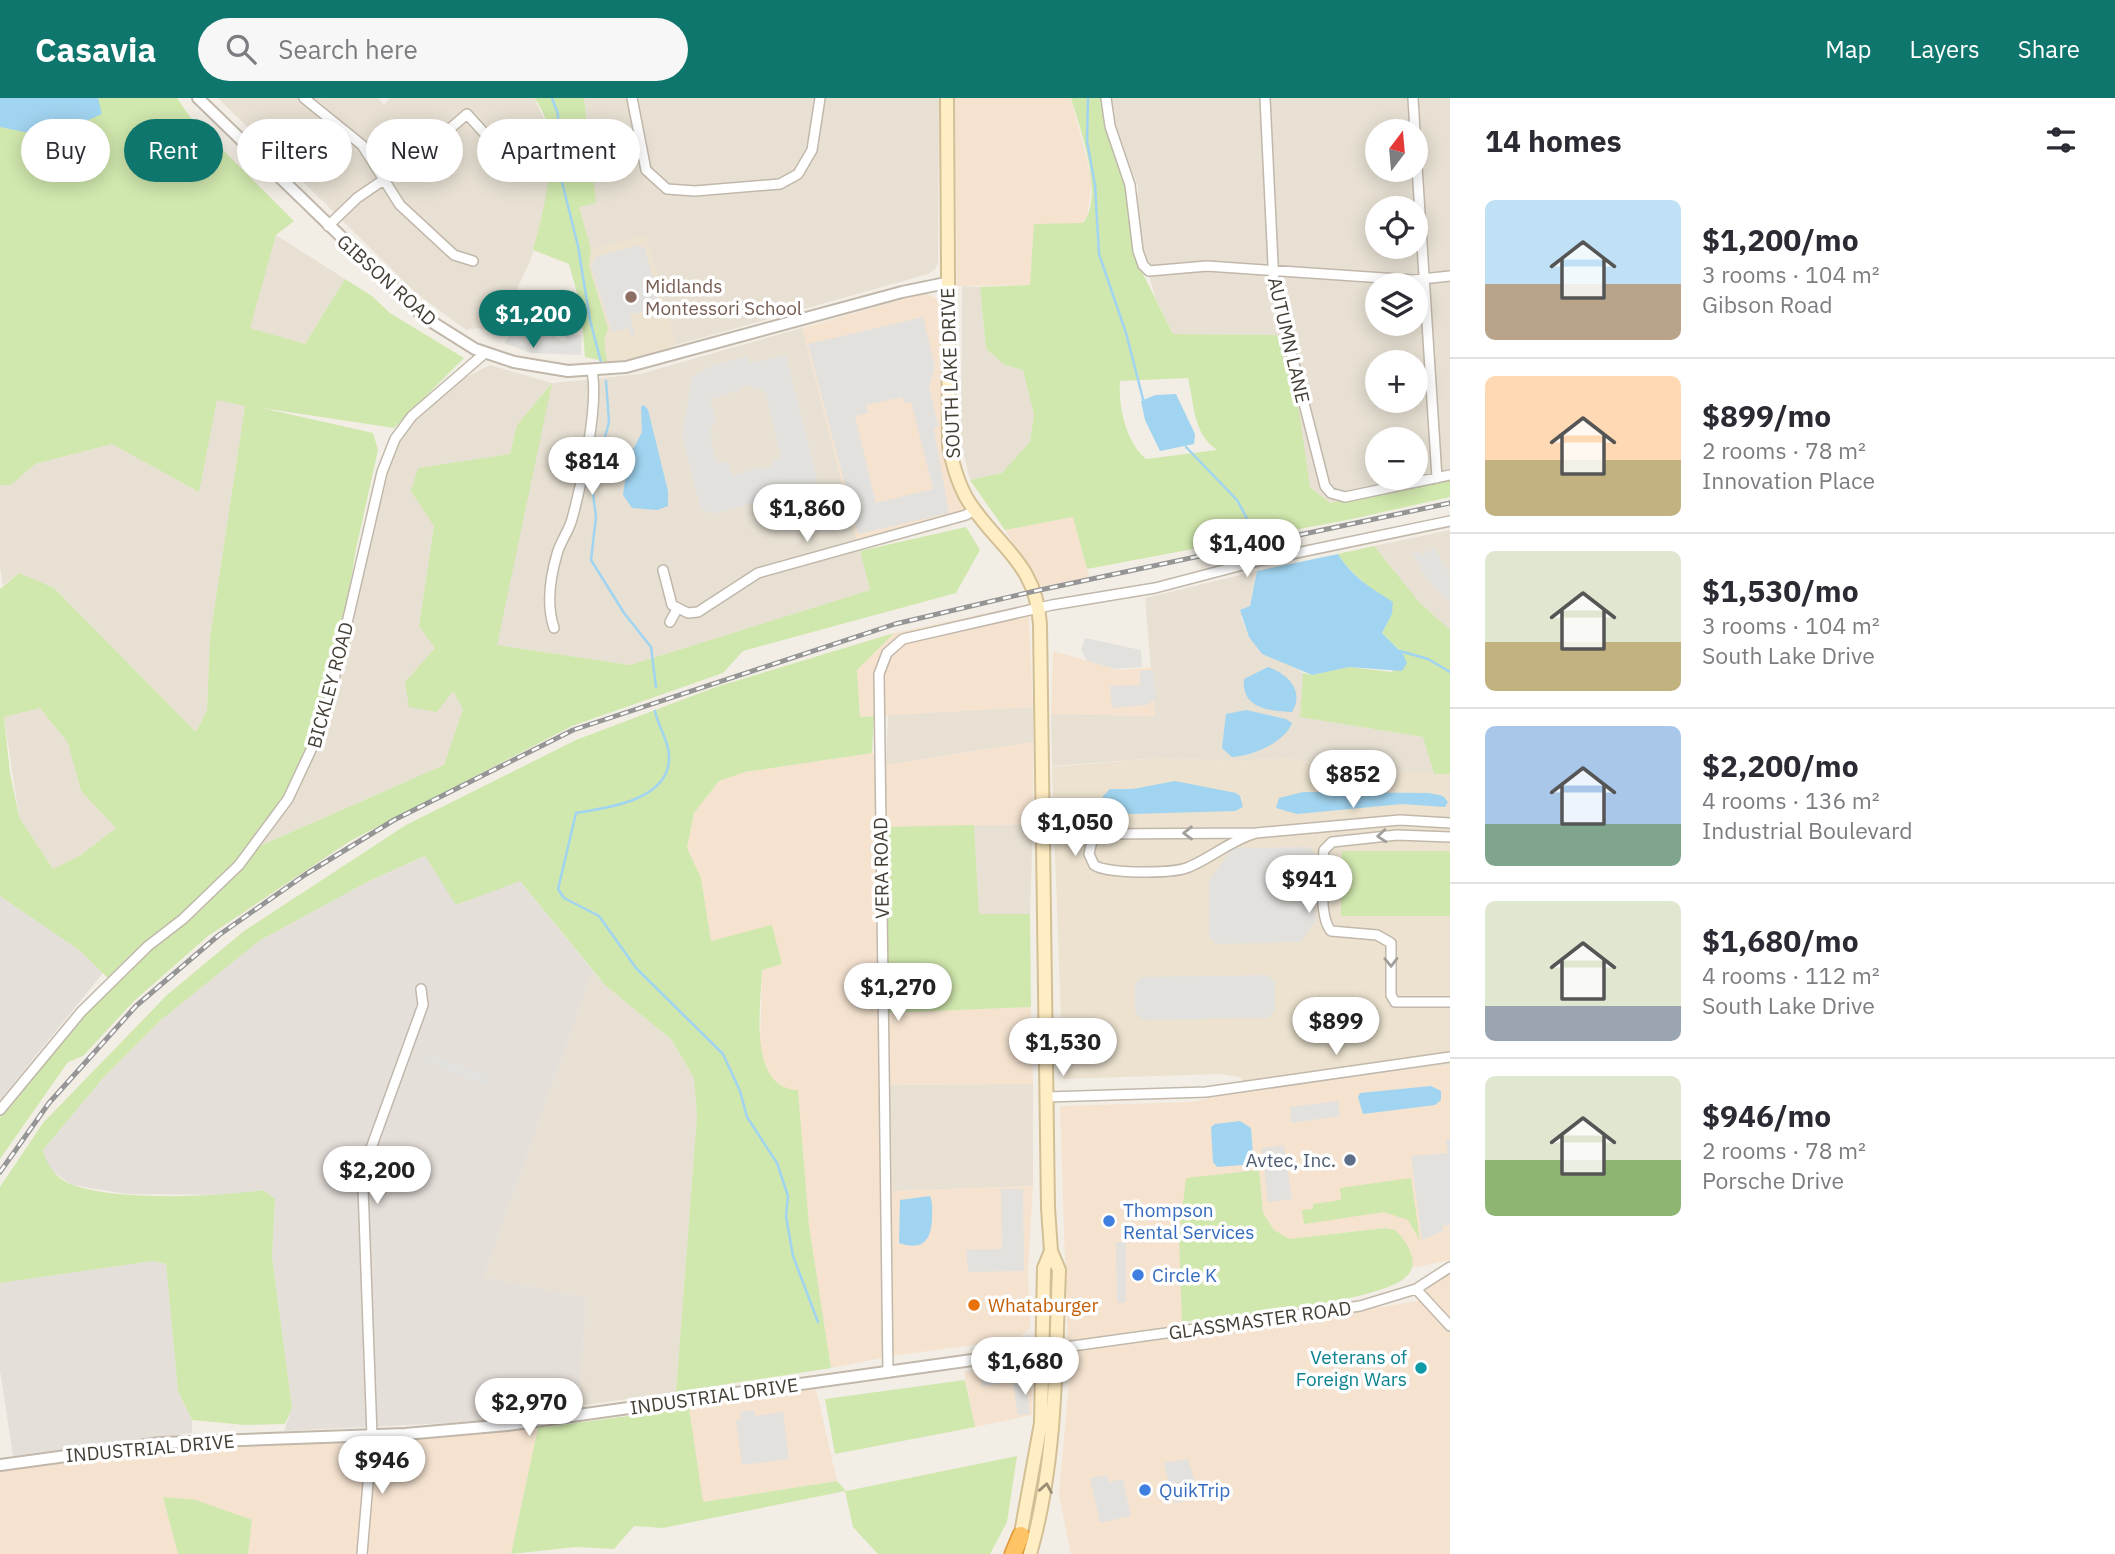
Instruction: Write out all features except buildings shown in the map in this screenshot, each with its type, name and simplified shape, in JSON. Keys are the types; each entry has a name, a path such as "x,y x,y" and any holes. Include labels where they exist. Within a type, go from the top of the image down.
{"highway":[{"path":"1014,1554 1021,1535"}],"main road":[{"name":"SOUTH LAKE DRIVE","path":"947,98 949,446 958,481 974,510 1022,564 1039,608 1051,1251 1059,1270 1041,1423 1021,1535"},
{"name":"SOUTH LAKE DRIVE","path":"1030,1554 1050,1460 1055,1418 1050,1349"}],"street":[{"name":"GIBSON ROAD","path":"198,98 424,317 485,353 540,367 593,371 648,362 902,292 947,284"},
{"path":"304,98 362,145 366,151"},
{"path":"632,98 646,170 667,189 695,191 780,184 798,174 813,150 820,98"},
{"path":"1106,98 1110,126 1130,185 1138,251 1143,265 1149,271 1207,266 1365,276"},
{"name":"AUTUMN LANE","path":"1265,98 1273,207 1273,271 1324,483 1331,493 1345,497 1437,478"},
{"path":"1413,98 1414,119"},
{"path":"461,119 467,114 477,125"},
{"path":"328,226 378,182"},
{"path":"385,182 396,200 454,255 473,261"},
{"path":"1418,182 1423,273"},
{"path":"1428,278 1450,276"},
{"path":"1427,336 1437,478 1450,475"},
{"name":"BICKLEY ROAD","path":"0,1110 81,1012 148,946 183,919 239,864 283,808 302,774 324,722 382,472 389,454 412,416 485,353"},
{"path":"554,628 548,602 557,554 572,521 589,435 595,385 593,371"},
{"path":"663,570 668,598 677,610 688,614 698,612 758,573 966,515 974,510"},
{"name":"VERA ROAD","path":"888,1372 879,674 887,653 897,642 1039,608 1155,588 1258,561 1450,521"},
{"path":"670,622 677,610"},
{"path":"1256,833 1236,839 1180,870 1106,871 1094,865 1089,854 1092,841 1103,834 1256,833 1400,820 1450,823"},
{"path":"1450,837 1402,835 1336,841 1325,848 1324,869 1327,928 1338,933 1377,935 1391,943 1393,1000 1401,1003 1450,1002"},
{"path":"362,1554 372,1436 362,1187 370,1151 423,1005 421,989"},
{"path":"1047,1097 1206,1092 1450,1057"},
{"name":"GLASSMASTER ROAD","path":"1050,1349 1360,1306 1416,1289 1450,1267"},
{"path":"1416,1289 1450,1326"},
{"name":"INDUSTRIAL DRIVE","path":"0,1465 161,1443 372,1436 507,1425 1050,1349"}],"shaded area":[{"path":"218,98 378,98 384,105 390,98 534,98 544,119 477,119 477,182 549,182 531,259 496,334 479,328 466,330 416,293 303,182 352,182 352,119 239,119"},
{"path":"584,98 939,98 938,263 928,274 676,345 646,236 591,249 578,206 595,203 593,182 640,182 640,119 586,119"},
{"path":"955,98 1071,98 1092,180 1087,217 1030,285 957,286"},
{"path":"1112,98 1450,98 1450,478 1428,483 1428,427 1365,427 1365,490 1392,490 1330,503 1310,487 1277,335 1173,334 1155,297 1145,260 1137,218 1138,187 1115,125"},
{"path":"276,235 345,279 305,344 249,328"},
{"name":"Midlands Montessori School","path":"646,235 676,345 646,356 607,362 589,266 591,249"},
{"path":"638,245 645,248 659,303 657,308 630,315 635,335 631,337 628,328 612,332 591,266 596,257"},
{"path":"962,286 980,287 986,349 1005,365 1023,370 1034,415 1030,442 1013,464 1002,473 970,480 961,445"},
{"path":"925,293 936,298 939,305 942,435 946,461 967,511 857,539 802,328"},
{"path":"923,317 935,367 929,387 938,425 934,429 949,513 858,534 808,344","holes":["902,397 904,403 911,402 933,489 876,503 855,416 868,413 866,405"]},
{"path":"517,325 549,333 562,341 566,340 566,335 582,335 581,355 531,353 504,343"},
{"path":"802,328 870,590 630,665 496,645 551,384 517,425 510,454 419,468 434,526 419,626 435,648 405,682 453,691 463,709 444,765 259,846 285,811 322,737 382,480 392,452 410,426 430,406 466,377 490,365 552,383 640,374"},
{"path":"786,355 817,477 812,488 712,514 701,509 682,436 692,377 711,366 747,356 749,363","holes":["753,386 755,390 761,388 766,396 781,457 774,460 771,467 762,469 761,466 733,476 727,461 717,463 711,440 714,439 709,432 716,418 710,400"]},
{"path":"217,399 245,406 210,637 207,710 196,732 54,588 19,573 3,585 0,567 0,485 11,485 35,464 112,444 199,492"},
{"path":"1073,517 1089,577 1039,587 1005,530"},
{"path":"1450,530 1450,630 1420,603 1374,546"},
{"path":"1434,548 1450,573 1449,603 1427,579 1412,553 1417,550 1421,556"},
{"path":"1257,571 1250,606 1241,617 1249,637 1262,654 1279,659 1303,673 1300,717 1423,737 1434,774 1340,769 1289,758 1232,761 1158,758 1052,766 1051,714 1155,716 1145,598"},
{"path":"1028,604 1033,707 860,717 857,670 894,633"},
{"path":"1085,638 1141,650 1142,667 1116,669 1087,661 1081,650"},
{"path":"1053,651 1119,670 1152,667 1155,716 1051,714"},
{"path":"1153,670 1156,699 1147,705 1112,708 1110,686 1140,685 1140,671"},
{"path":"1033,707 1033,742 886,765 888,715"},
{"path":"40,708 68,743 81,791 116,828 81,855 53,869 19,817 4,717"},
{"path":"1033,742 1033,824 887,828 889,1013 1031,1007 1033,1084 890,1085 893,1191 1033,1186 1028,1271 1030,1328 1017,1339 892,1356 831,1368 809,1226 798,1091 786,1090 770,1078 760,1048 762,970 782,964 772,926 711,941 701,878 687,848 694,813 719,781 745,772 872,753 886,765"},
{"path":"1158,758 1232,761 1289,758 1340,769 1450,774 1450,1065 1249,1089 1240,1077 1221,1074 1063,1079 1052,767"},
{"path":"1033,824 1030,914 979,914 974,825"},
{"path":"1309,847 1315,854 1316,921 1301,942 1216,944 1209,936 1209,880 1233,848"},
{"path":"426,856 457,905 519,880 593,971 484,1277 587,1298 578,1406 491,1421 284,1431 292,1408 272,1256 275,1199 263,1190 230,1195 127,1194 72,1185 48,1168 43,1150 104,1077 161,1020 259,941 369,881"},
{"path":"0,896 79,950 103,973 0,1100"},
{"path":"593,971 605,985 672,1040 694,1078 697,1116 676,1392 578,1406 587,1298 484,1277"},
{"path":"1268,975 1275,982 1275,1010 1269,1018 1142,1020 1135,1012 1135,984 1141,977"},
{"path":"428,1053 488,1076 487,1086 425,1062"},
{"path":"1450,1065 1450,1260 1412,1268 1411,1251 1385,1228 1290,1239 1274,1230 1263,1213 1259,1171 1182,1321 1187,1338 1418,1301 1434,1281 1450,1272 1450,1554 1071,1554 1059,1495 1069,1382 1060,1106 1192,1102 1249,1089"},
{"path":"1033,1084 1033,1186 893,1191 889,1085"},
{"path":"1338,1101 1340,1116 1291,1123 1290,1107"},
{"path":"1446,1139 1450,1139 1450,1225 1443,1226 1443,1231 1422,1240 1411,1156 1448,1153"},
{"path":"1284,1145 1292,1199 1268,1202 1262,1148"},
{"path":"1001,1189 1023,1189 1024,1271 968,1272 966,1250 1002,1249"},
{"path":"1116,1242 1126,1242 1126,1302 1117,1303"},
{"path":"152,1261 166,1264 178,1391 192,1420 192,1433 13,1456 0,1371 0,1283"},
{"path":"1020,1365 1027,1367 1033,1375 1032,1415 975,1427 964,1371"},
{"path":"1024,1368 1030,1414 1018,1415 1013,1382 982,1386 981,1373"},
{"path":"816,1389 837,1481 702,1502 689,1408"},
{"path":"754,1410 755,1416 783,1412 789,1459 742,1465 736,1420 741,1419 740,1412"},
{"path":"538,1428 511,1554 248,1554 252,1520 163,1497 178,1554 0,1554 0,1470 146,1448"},
{"path":"1188,1459 1200,1499 1174,1503 1164,1463"},
{"path":"1107,1475 1109,1482 1123,1479 1131,1516 1100,1523 1090,1478"}],"green space":[{"path":"0,98 177,98 192,119 124,119 124,182 223,182 223,150 237,164 237,182 255,182 294,221 276,235 250,328 305,344 345,279 372,296 390,313 464,358 394,428 262,408 373,433 378,450 356,549 333,688 317,742 255,848 444,765 463,709 453,691 437,712 409,707 405,682 435,648 419,626 434,526 411,491 418,468 510,454 517,425 552,383 497,645 630,665 870,590 860,551 966,527 980,550 956,593 743,651 723,673 572,726 350,841 208,936 134,1001 83,1056 68,1062 0,1159 0,1110 111,981 79,950 0,896 0,589 19,573 54,588 196,732 207,710 210,637 245,406 217,400 199,492 112,444 35,464 11,485 0,485","holes":["40,708 68,743 81,791 116,828 81,855 53,869 19,817 10,773 4,717"]},
{"path":"534,98 584,98 586,119 545,119"},
{"path":"1071,98 1101,98 1109,135 1121,167 1139,266 1173,334 1277,335 1299,412 1310,487 1330,503 1392,490 1428,490 1428,483 1450,478 1450,497 1352,519 1087,569 1073,517 1005,530 970,480 1002,473 1030,442 1034,415 1023,370 1005,365 986,349 980,287 1030,285 1034,224 1083,223 1092,196 1085,144","holes":["1188,378 1193,408 1203,436 1217,450 1146,459 1128,433 1120,401 1120,381"]},
{"path":"548,182 594,182 596,203 579,207 591,249 589,266 608,329 604,340 607,362 585,357 581,307 569,264 533,250"},
{"path":"1374,546 1420,603 1450,630 1450,774 1434,774 1423,737 1300,717 1303,673 1312,675 1349,667 1392,672 1403,654 1382,633 1392,614 1387,605 1338,554"},
{"path":"894,633 857,670 860,717 874,716 872,753 745,772 719,781 694,813 687,848 701,878 711,941 772,925 782,964 762,970 760,1042 771,1075 782,1086 798,1090 809,1226 831,1368 676,1392 697,1116 694,1078 672,1040 605,985 520,881 456,905 425,856 369,881 259,941 161,1020 104,1077 43,1150 57,1176 73,1185 92,1190 114,1194 167,1196 263,1190 275,1199 272,1256 292,1408 285,1424 245,1425 192,1420 178,1391 166,1264 152,1261 0,1283 0,1187 43,1123 167,995 244,931 406,825 576,740 716,687"},
{"path":"974,825 979,914 1030,914 1031,1007 887,1013 887,827"},
{"path":"1342,851 1450,851 1450,916 1341,916"},
{"path":"1259,1170 1263,1213 1274,1230 1290,1239 1385,1228 1395,1230 1403,1239 1412,1258 1413,1264 1407,1276 1367,1294 1335,1301 1182,1322 1179,1237 1186,1178"},
{"path":"1411,1178 1420,1241 1408,1220 1384,1212 1304,1224 1302,1210 1313,1209 1313,1204 1341,1200 1340,1188"},
{"path":"965,1380 975,1427 835,1454 825,1399"},
{"path":"689,1408 703,1502 837,1481 846,1491 1017,1456 1007,1522 990,1554 878,1554 853,1527 845,1491 663,1528 634,1526 614,1549 576,1547 511,1554 538,1428"},
{"path":"163,1497 196,1500 252,1520 248,1554 178,1554"}],"water":[{"path":"0,98 98,98 102,114 90,119 21,119 21,131 0,127"},
{"path":"1176,394 1195,434 1194,444 1160,451 1145,420 1141,401 1155,395"},
{"path":"644,405 648,410 668,491 668,506 657,510 632,508 623,495 628,459 642,432 641,407"},
{"path":"1338,554 1356,576 1393,602 1392,614 1382,633 1403,654 1407,663 1402,671 1349,667 1312,675 1262,654 1249,637 1240,610 1250,606 1257,571"},
{"path":"1268,667 1282,674 1292,684 1297,697 1292,712 1266,709 1252,702 1247,696 1244,679"},
{"path":"1246,710 1286,719 1292,723 1275,742 1249,754 1232,757 1222,748 1226,714"},
{"path":"1175,781 1236,793 1240,796 1243,807 1235,811 1131,814 1102,807 1103,796 1110,789 1133,789"},
{"path":"1303,792 1429,793 1443,796 1448,802 1445,807 1402,804 1297,814 1276,808 1279,798"},
{"path":"1431,1086 1441,1091 1441,1100 1435,1105 1363,1114 1358,1097 1360,1093"},
{"path":"1240,1121 1251,1128 1253,1155 1243,1165 1217,1167 1213,1162 1211,1127 1215,1124"},
{"path":"930,1196 932,1219 927,1238 914,1246 899,1243 900,1200"}],"waterway":[{"path":"552,98 558,114 557,162 578,246 590,320 601,362"},
{"path":"1088,98 1087,141 1095,185 1099,254 1126,333 1143,399"},
{"path":"606,381 609,422 592,486 596,517 591,560 624,613 651,647 656,687"},
{"path":"1186,447 1237,500 1256,535"},
{"path":"1400,651 1428,659 1450,672"},
{"path":"655,711 669,753 666,773 659,784 634,800 576,813 558,889 564,898 599,916 636,968 723,1054 740,1091 747,1117 777,1163 788,1196 786,1216 793,1256 818,1322"}],"railway":[{"path":"0,1172 49,1103 136,1006 219,935 306,874 394,820 573,730 895,624 1035,591 1450,503"}],"place":[{"name":"Midlands Montessori School","path":"631,297"},
{"name":"Avtec, Inc.","path":"1350,1160"},
{"name":"Thompson Rental Services","path":"1109,1221"},
{"name":"Circle K","path":"1138,1275"},
{"name":"Whataburger","path":"974,1305"},
{"name":"Veterans of Foreign Wars","path":"1421,1368"},
{"name":"QuikTrip","path":"1145,1490"}]}
